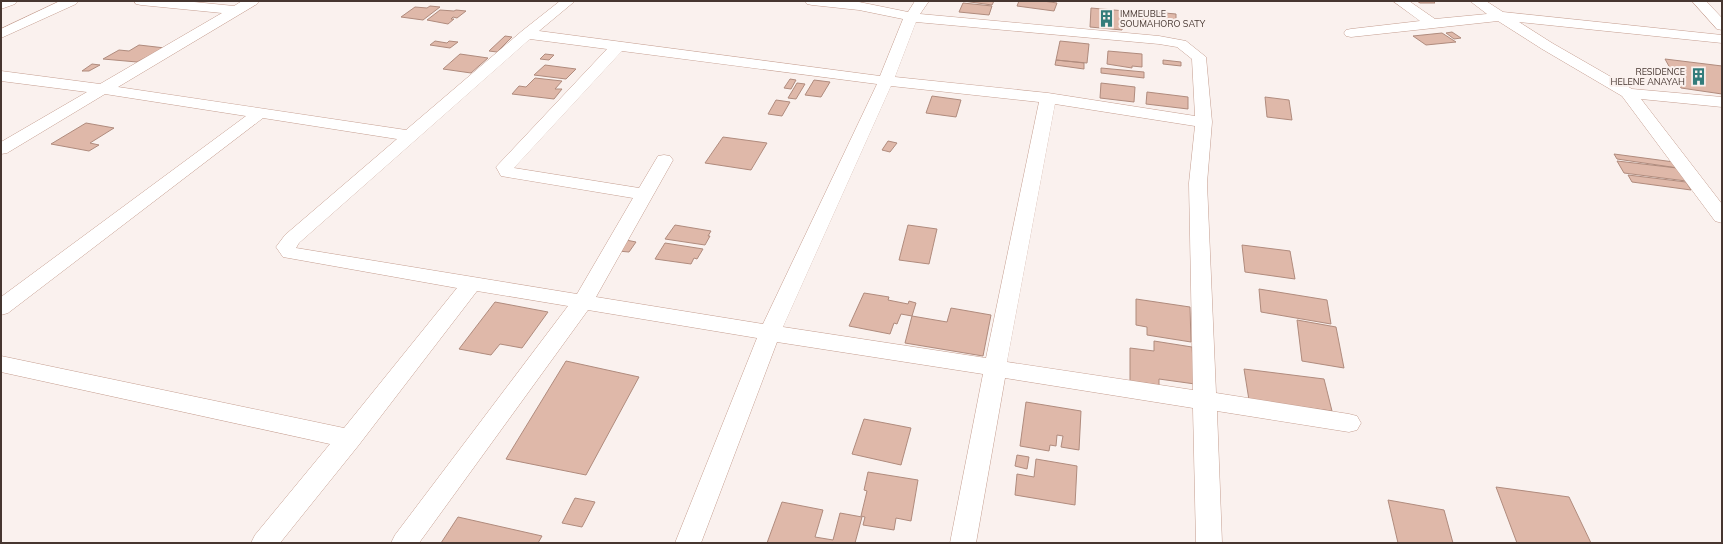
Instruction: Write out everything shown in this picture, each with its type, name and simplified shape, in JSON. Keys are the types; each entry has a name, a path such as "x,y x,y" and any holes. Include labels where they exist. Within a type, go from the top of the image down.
{"street":[{"path":"1,5 10,1"},
{"path":"1,34 71,1"},
{"path":"141,1 237,10"},
{"path":"1,149 252,1"},
{"path":"568,1 527,34 292,239 286,247 290,253 770,333 1349,423"},
{"path":"812,1 859,6 917,9 1159,40 1181,44 1199,57 1204,122 1198,183 1209,543"},
{"path":"1400,1 1433,24"},
{"path":"1477,1 1503,16 1547,46 1628,93 1722,217"},
{"path":"1699,1 1722,26"},
{"path":"688,543 770,333 886,81 917,9"},
{"path":"1351,33 1503,16 1722,39"},
{"path":"527,34 886,81 1048,98 1204,122"},
{"path":"618,46 505,167 507,172 645,194"},
{"path":"1,76 103,89 410,136"},
{"path":"1628,93 1722,102"},
{"path":"963,543 994,368 1048,98"},
{"path":"1,308 260,113"},
{"path":"404,543 583,302 664,160"},
{"path":"264,543 349,439 472,283"},
{"path":"1,364 349,439"}],"building":[{"path":"963,1 994,1 992,5"},
{"path":"1019,1 1043,1 1057,3 1054,11 1017,6"},
{"path":"1417,1 1433,1 1435,3 1420,3"},
{"path":"963,3 992,6 989,15 959,12"},
{"path":"430,6 440,7 423,20 401,17 415,7 427,8"},
{"name":"IMMEUBLE SOUMAHORO SATY","path":"1091,8 1125,11 1122,30 1090,27"},
{"path":"440,10 466,11 457,18 453,17 451,19 454,19 448,24 427,20"},
{"path":"1142,11 1176,14 1176,24 1142,21"},
{"path":"1452,32 1461,38 1454,39 1446,33"},
{"path":"1442,33 1456,42 1426,45 1413,36"},
{"path":"505,36 512,37 497,52 489,51"},
{"path":"435,41 447,43 449,41 458,42 450,48 430,45"},
{"path":"1060,41 1089,44 1087,63 1056,60"},
{"path":"139,45 165,48 137,62 103,59 119,50 129,51"},
{"path":"1108,51 1142,54 1142,67 1132,66 1132,68 1107,64"},
{"path":"460,54 488,58 471,73 443,69"},
{"path":"545,54 554,55 549,60 540,59"},
{"name":"RESIDENCE HELENE ANAYAH","path":"1665,59 1722,66 1722,94 1681,88"},
{"path":"1056,60 1084,63 1084,69 1055,65"},
{"path":"1163,60 1181,62 1181,66 1163,64"},
{"path":"92,64 100,65 89,71 82,71"},
{"path":"545,65 576,69 566,79 534,75"},
{"path":"1101,68 1144,72 1144,78 1101,73"},
{"path":"535,78 562,81 555,89 562,89 554,99 512,94 519,86 526,87"},
{"path":"790,79 796,80 791,89 784,88"},
{"path":"814,80 830,82 821,97 805,95"},
{"path":"797,83 805,84 796,99 788,98"},
{"path":"1101,83 1135,87 1134,102 1100,98"},
{"path":"1147,92 1188,97 1188,109 1146,104"},
{"path":"932,96 961,100 956,117 926,113"},
{"path":"1265,97 1289,100 1292,120 1267,117"},
{"path":"776,100 790,102 782,116 768,114"},
{"path":"86,123 114,128 90,143 99,145 89,151 51,144"},
{"path":"723,137 767,143 751,170 705,163"},
{"path":"888,141 897,143 890,152 882,150"},
{"path":"1614,154 1674,162 1678,168 1617,159"},
{"path":"1617,161 1677,168 1686,181 1624,173"},
{"path":"1628,175 1686,182 1691,190 1632,182"},
{"path":"675,225 711,231 708,236 710,236 705,245 665,239"},
{"path":"908,225 937,229 929,264 899,260"},
{"path":"626,240 636,242 629,252 618,251"},
{"path":"665,243 703,249 697,259 694,258 691,264 655,259"},
{"path":"1242,245 1290,251 1295,279 1245,272"},
{"path":"1259,289 1327,300 1331,324 1261,312"},
{"path":"864,293 889,297 888,300 908,304 909,301 916,303 912,316 901,314 897,324 894,323 890,334 849,326"},
{"path":"1136,299 1190,307 1191,342 1147,335 1147,327 1136,325"},
{"path":"495,302 548,312 522,348 500,344 491,355 459,349"},
{"path":"951,308 991,315 983,356 905,343 912,316 947,322"},
{"path":"1297,320 1336,327 1344,368 1302,361"},
{"path":"1154,341 1192,347 1195,384 1159,379 1159,385 1130,381 1130,348 1154,351"},
{"path":"566,361 639,377 586,475 506,459"},
{"path":"1244,369 1324,379 1332,411 1249,400"},
{"path":"1026,402 1081,411 1079,450 1061,447 1063,436 1057,435 1056,446 1050,445 1049,451 1020,446"},
{"path":"864,419 911,428 901,465 852,454"},
{"path":"1017,455 1029,457 1027,469 1015,466"},
{"path":"1036,459 1077,466 1075,505 1015,495 1017,474 1034,477"},
{"path":"868,472 918,480 911,521 896,518 894,530 863,525 865,517 861,516 867,491 864,490"},
{"path":"1496,487 1569,497 1591,543 1517,543"},
{"path":"575,498 595,502 582,527 562,523"},
{"path":"1388,500 1444,510 1453,543 1398,543"},
{"path":"782,502 823,510 815,537 833,540 840,513 862,517 855,543 767,543"},
{"path":"458,517 542,536 538,543 441,543"}],"place":[{"name":"IMMEUBLE SOUMAHORO SATY","path":"1107,19"},
{"name":"RESIDENCE HELENE ANAYAH","path":"1698,77"}]}
